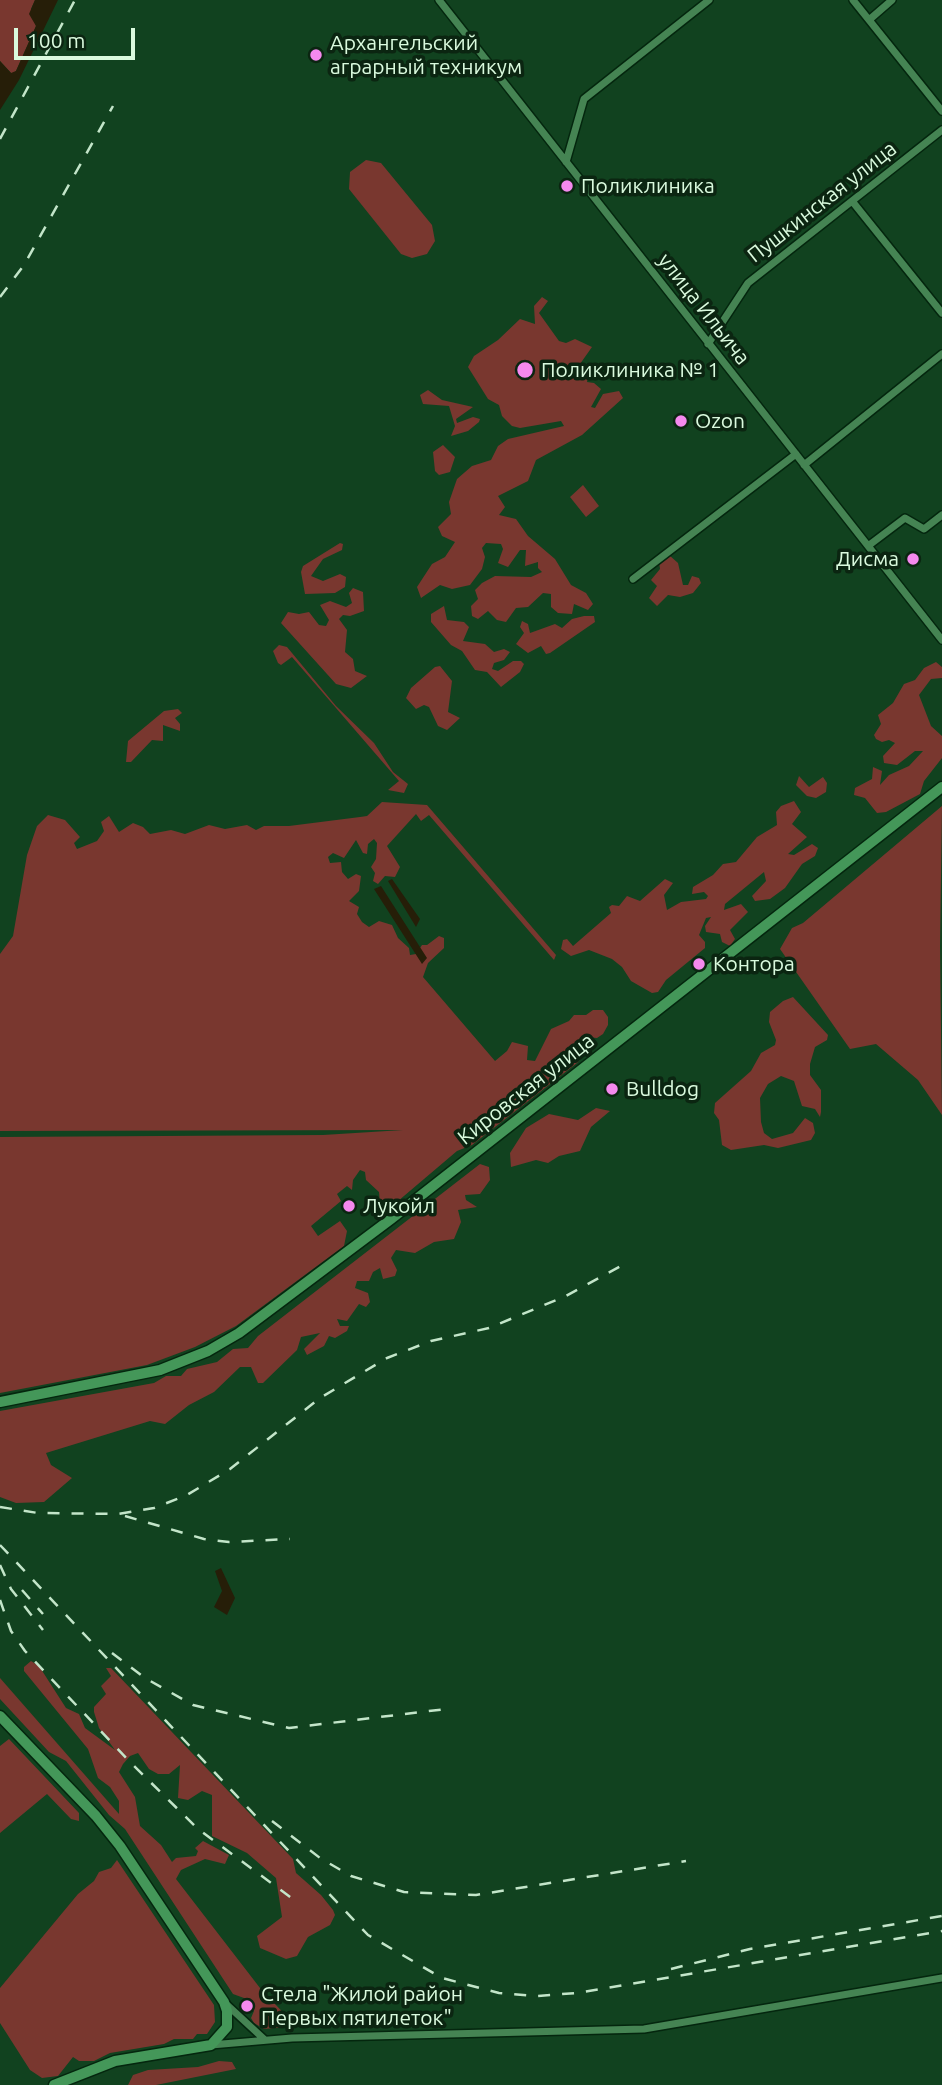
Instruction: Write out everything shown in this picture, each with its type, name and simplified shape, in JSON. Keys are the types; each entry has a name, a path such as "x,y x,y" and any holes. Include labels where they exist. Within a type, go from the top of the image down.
{"main road":[{"name":"Кировская улица","path":"0,1402 112,1382 160,1370 197,1356 270,1312 942,787"},
{"path":"0,1716 112,1836 224,2002 228,2020 223,2034 211,2045 115,2061 54,2085"}],"street":[{"name":"улица Ильича","path":"439,0 942,640"},
{"path":"566,162 584,99 709,0"},
{"path":"853,0 942,111"},
{"path":"869,20 892,0"},
{"name":"Пушкинская улица","path":"708,344 748,283 942,130"},
{"path":"852,201 942,313"},
{"path":"804,465 942,354"},
{"path":"633,579 796,454"},
{"path":"868,546 905,518 924,529 942,515"},
{"path":"211,2045 266,2040 644,2029 942,1978"},
{"path":"224,2002 266,2040"}],"shaded area":[{"path":"0,0 35,0 31,9 36,26 16,71 12,74 0,61"},
{"path":"35,0 58,0 19,80 0,110 0,61 11,73 16,71 36,26 29,14"},
{"path":"366,160 381,163 432,225 435,241 427,254 412,258 401,254 349,189 350,172"},
{"path":"542,297 548,301 539,313 559,341 566,343 575,339 592,347 580,364 588,377 587,382 594,383 601,389 591,407 595,408 603,394 619,391 623,398 582,435 536,460 528,481 498,496 505,507 499,515 516,519 528,536 555,559 571,585 586,593 593,604 588,610 574,604 572,614 558,613 551,607 551,594 543,593 528,607 516,608 506,622 497,620 488,611 478,619 472,616 471,606 478,599 475,590 482,583 495,576 531,577 542,572 538,568 538,562 525,566 526,550 520,550 508,567 498,563 503,549 501,544 486,543 482,548 485,557 482,569 470,585 452,589 440,585 421,598 417,587 432,564 445,557 455,542 442,536 438,527 451,514 449,502 457,479 472,466 491,460 498,446 508,439 564,426 561,421 520,428 512,426 502,416 499,405 488,399 468,367 474,356 498,340 520,319 535,324 534,306"},
{"path":"428,390 442,400 473,407 456,419 457,423 473,417 480,419 479,422 468,431 451,436 455,426 449,406 423,404 420,395"},
{"path":"443,445 455,457 450,472 439,475 435,471 433,452"},
{"path":"583,485 599,506 586,517 570,497"},
{"path":"340,543 343,544 342,550 323,559 311,576 323,581 340,574 346,577 345,587 335,593 305,594 301,572 303,566"},
{"path":"669,555 678,563 683,585 688,585 692,576 699,578 701,583 693,593 680,597 668,595 657,606 649,598 657,586 651,580 660,569 659,561"},
{"path":"353,588 363,592 364,611 350,616 343,615 339,619 347,630 345,652 353,659 355,671 367,676 351,688 336,684 281,623 288,612 309,612 319,625 326,626 329,620 320,605 330,601 346,607 352,603 349,593"},
{"path":"444,606 447,620 464,622 469,627 463,641 485,644 494,652 504,649 510,652 504,660 494,663 492,669 498,671 513,661 521,661 524,664 520,672 501,687 487,672 475,670 462,651 451,645 431,622 431,614"},
{"path":"594,616 595,622 550,653 546,654 541,646 528,653 516,644 524,633 520,627 522,621 528,624 530,633 555,624 562,628 572,619"},
{"path":"279,645 287,647 336,706 374,743 393,772 408,784 404,793 388,790 399,781 292,657 281,665 278,663 273,651"},
{"path":"936,662 942,667 942,678 931,679 919,695 931,726 942,736 942,758 924,781 920,794 886,812 877,813 865,798 854,795 855,788 872,779 873,767 882,771 880,785 889,775 909,766 923,751 915,751 897,765 884,763 883,756 895,743 876,739 874,735 881,724 878,715 893,703 904,684 915,680 924,668"},
{"path":"440,666 452,681 448,712 460,718 447,730 438,726 429,707 424,705 416,709 406,698 411,688 435,667"},
{"path":"178,709 182,713 175,718 180,724 180,731 163,725 163,741 152,740 131,762 126,762 128,741 164,711"},
{"path":"799,776 809,787 823,777 827,783 826,792 816,798 807,796 796,785"},
{"path":"794,801 801,812 792,824 807,837 788,854 794,855 812,844 818,848 815,856 802,864 785,888 770,899 755,901 752,896 766,881 764,872 725,904 724,910 741,904 748,912 730,930 735,939 730,946 722,942 720,934 706,932 705,926 711,917 706,918 699,935 705,942 705,948 666,980 658,992 652,993 631,981 622,967 612,959 589,950 571,956 561,949 563,940 567,939 573,946 611,913 609,907 619,906 627,896 640,901 665,879 673,883 664,895 667,910 681,902 706,899 708,896 704,892 692,894 693,887 713,875 723,864 736,862 757,837 777,825 776,812 781,806"},
{"path":"382,802 427,805 556,955 554,960 429,815 421,821 416,814 387,846 400,867 395,877 385,876 378,884 373,881 375,873 371,867 376,859 377,843 374,839 368,844 367,854 363,853 356,840 344,858 333,853 328,857 330,863 341,862 342,872 348,879 356,874 361,876 359,891 349,901 359,907 357,914 362,922 369,927 379,921 392,925 398,938 409,948 410,955 416,954 422,945 427,945 439,936 444,938 444,948 428,963 423,977 495,1061 507,1051 512,1042 528,1046 527,1060 535,1061 551,1029 569,1021 574,1015 586,1015 593,1010 603,1010 608,1017 608,1025 603,1034 597,1038 586,1037 583,1056 577,1063 472,1145 457,1151 391,1207 380,1204 379,1192 366,1180 365,1172 360,1170 353,1180 352,1190 347,1186 337,1194 341,1201 311,1226 318,1236 340,1221 347,1231 344,1246 236,1326 195,1347 147,1365 0,1393 0,1137 323,1135 403,1130 0,1131 0,954 13,936 27,855 37,826 48,815 65,820 80,837 74,843 77,849 97,841 104,831 101,822 109,816 119,832 133,823 150,834 171,830 185,834 209,825 225,829 247,825 256,830 264,826 289,826 367,816"},
{"path":"942,806 942,1115 918,1080 876,1044 850,1049 780,949 792,928 803,923"},
{"path":"392,879 420,919 416,927 388,881"},
{"path":"381,886 427,958 422,964 374,889"},
{"path":"793,997 828,1035 827,1040 815,1047 810,1064 810,1075 821,1090 820,1117 815,1109 802,1106 794,1081 781,1076 768,1084 760,1098 761,1122 764,1133 772,1139 793,1133 805,1118 813,1123 815,1133 811,1140 778,1148 764,1145 731,1150 722,1145 719,1120 714,1113 715,1103 751,1071 761,1053 775,1045 776,1040 769,1022 770,1012 783,1001"},
{"path":"596,1108 610,1111 591,1127 580,1151 559,1156 548,1163 536,1160 511,1167 510,1153 526,1128 549,1114 578,1120"},
{"path":"480,1164 489,1167 490,1180 480,1194 465,1195 466,1200 477,1207 458,1210 461,1222 454,1239 434,1242 415,1253 396,1250 391,1258 397,1270 395,1276 383,1279 380,1268 373,1272 369,1281 357,1281 355,1288 368,1293 370,1302 366,1307 359,1304 347,1321 337,1319 340,1326 349,1326 347,1331 335,1338 329,1336 324,1346 307,1355 304,1349 320,1333 301,1337 297,1350 263,1383 258,1383 251,1367 240,1367 214,1392 189,1405 165,1424 150,1421 46,1453 51,1465 72,1478 44,1502 16,1503 0,1497 0,1411 154,1383 166,1376 181,1376 187,1369 217,1362 233,1349 248,1348 258,1336"},
{"path":"221,1568 235,1598 227,1615 214,1607 222,1591 215,1571"},
{"path":"31,1661 39,1666 66,1708 79,1714 85,1728 115,1750 99,1728 94,1712 94,1707 106,1694 101,1686 111,1676 106,1668 111,1668 293,1859 296,1873 321,1895 333,1910 335,1915 330,1925 308,1937 297,1956 286,1959 260,1948 257,1936 282,1917 276,1878 247,1853 212,1836 212,1795 202,1791 188,1800 178,1798 180,1765 169,1774 158,1774 149,1769 138,1753 130,1756 123,1764 119,1772 135,1797 140,1826 161,1845 172,1862 176,1858 196,1856 198,1851 195,1848 203,1841 229,1855 225,1864 205,1859 181,1870 176,1879 260,1988 291,2021 286,2027 264,2029 254,2023 251,2018 254,2011 244,1998 233,1994 125,1829 109,1815 66,1761 49,1752 0,1699 0,1678 119,1814 119,1801 110,1787 98,1778 88,1749 24,1671 24,1667"},
{"path":"9,1739 79,1813 79,1821 71,1819 47,1794 0,1833 0,1746"},
{"path":"117,1860 214,2005 215,2022 207,2034 197,2034 193,2039 174,2039 164,2044 110,2053 94,2061 79,2061 73,2057 58,2076 42,2078 30,2070 0,2023 0,1988 78,1894 94,1881 99,1872 111,1868"},
{"path":"219,2061 232,2062 236,2069 156,2085 128,2085 133,2075 148,2070 198,2067"}],"railway":[{"path":"0,139 75,0"},
{"path":"0,297 24,265 113,106"},
{"path":"0,1507 38,1513 118,1514 154,1508 187,1495 230,1469 320,1398 387,1358 431,1341 489,1328 566,1296 621,1266"},
{"path":"125,1516 204,1539 229,1542 290,1539"},
{"path":"0,1545 368,1935 442,1978 499,1993 537,1996 577,1993 942,1931"},
{"path":"0,1565 11,1589 43,1630"},
{"path":"22,1590 43,1614"},
{"path":"0,1600 11,1631 25,1651 131,1763 198,1829 297,1902"},
{"path":"112,1653 145,1678 193,1705 289,1728 446,1709"},
{"path":"272,1821 320,1858 351,1876 404,1892 476,1895 686,1861"},
{"path":"671,1969 750,1949 942,1916"}],"place":[{"name":"Архангельский аграрный техникум","path":"316,55"},
{"name":"Поликлиника","path":"567,186"},
{"name":"Поликлиника № 1","path":"525,370"},
{"name":"Ozon","path":"681,421"},
{"name":"Дисма","path":"913,559"},
{"name":"Контора","path":"699,964"},
{"name":"Bulldog","path":"612,1089"},
{"name":"Лукойл","path":"349,1206"},
{"name":"Стела \"Жилой район Первых пятилеток\"","path":"247,2006"}]}
